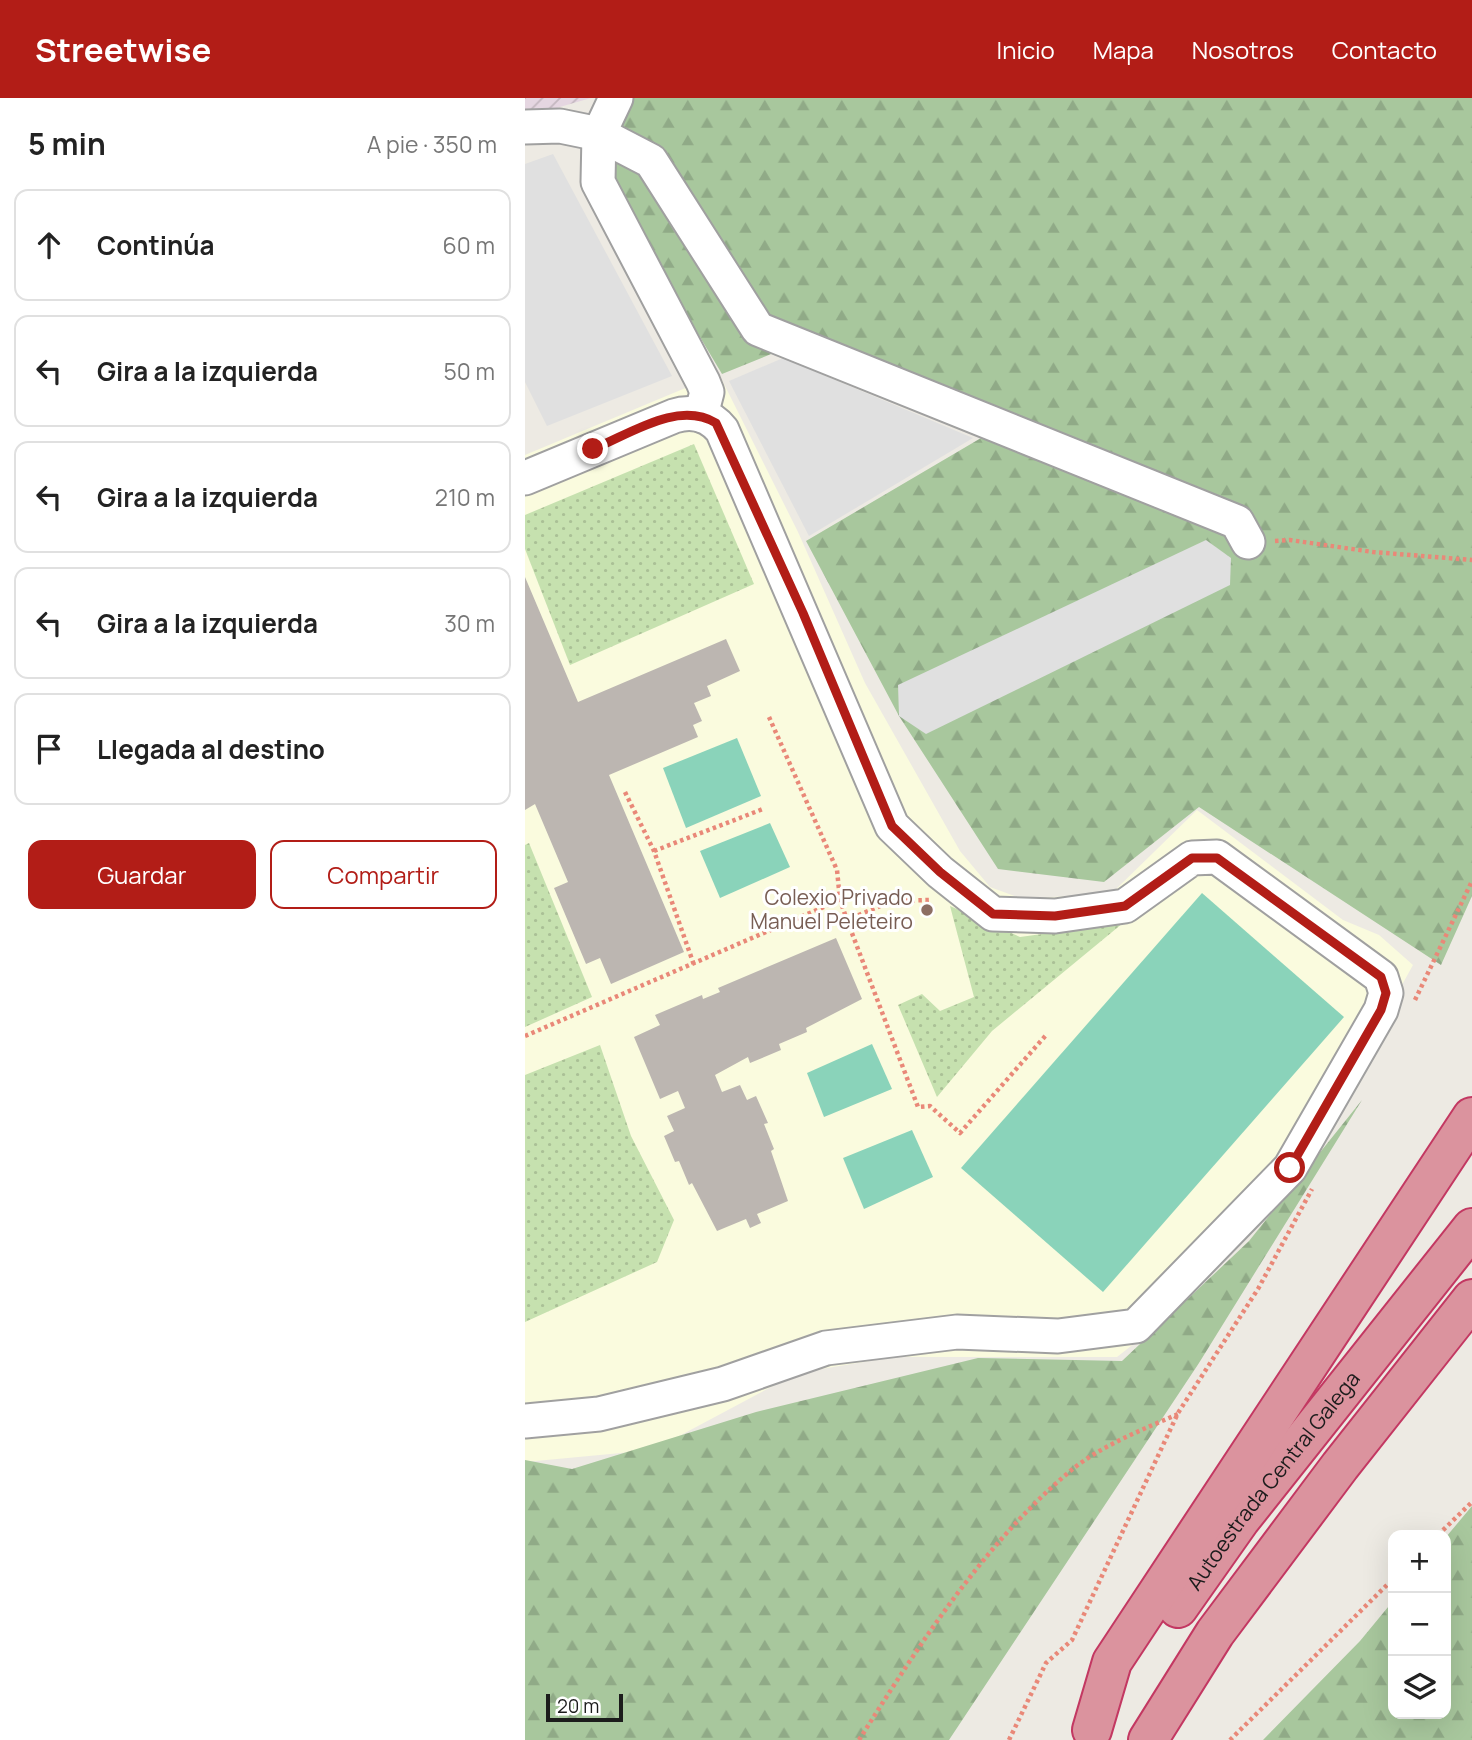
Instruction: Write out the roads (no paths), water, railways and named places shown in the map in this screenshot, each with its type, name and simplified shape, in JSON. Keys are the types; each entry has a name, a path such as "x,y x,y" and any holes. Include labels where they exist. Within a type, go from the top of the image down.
{"highway":[{"path":"1089,1735 1112,1662 1472,1117"},
{"name":"Autoestrada Central Galega","path":"1089,1735 1240,1520 1472,1228"},
{"name":"Autoestrada Central Galega","path":"1148,1740 1215,1633 1340,1466 1472,1299"}],"street":[{"path":"616,98 599,134 598,181 703,382 707,392 701,415"},
{"path":"525,127 560,126 599,134 651,161 758,329 1237,522 1248,542"},
{"path":"525,478 674,416 701,415 716,423 722,430 892,826 940,872 993,914 1055,916 1125,906 1192,858 1217,858 1381,977 1386,993 1381,1010 1290,1168 1136,1326 1059,1336 957,1332 825,1348 723,1384 599,1414 525,1420"}],"place":[{"name":"Colexio Privado Manuel Peleteiro","path":"927,910"}]}
